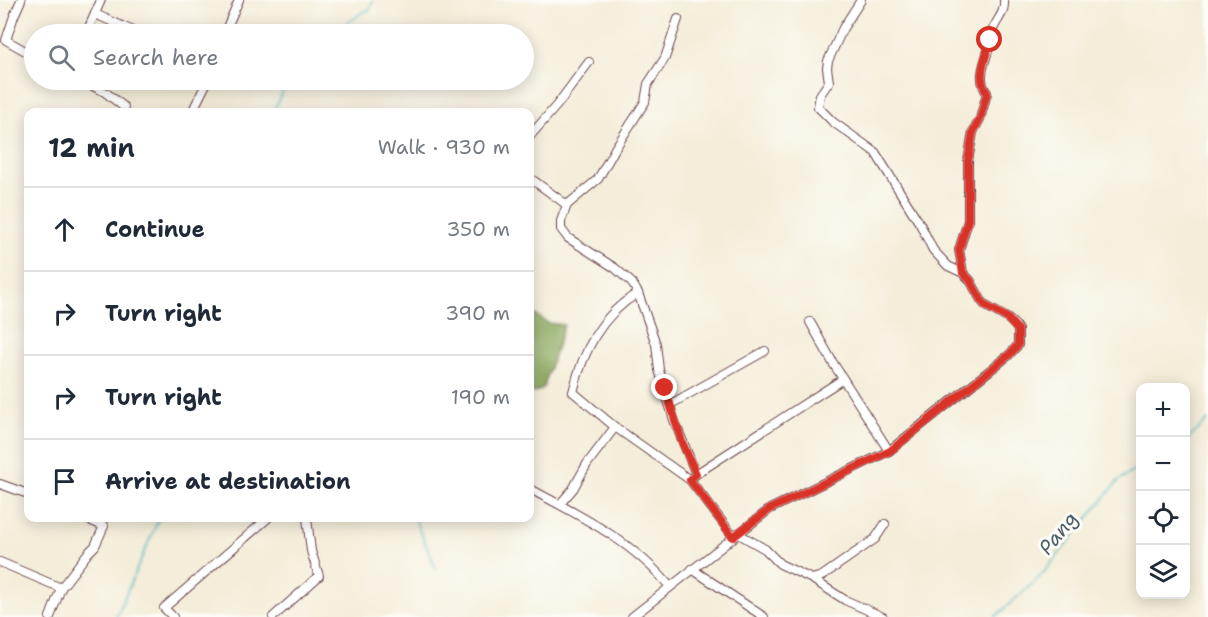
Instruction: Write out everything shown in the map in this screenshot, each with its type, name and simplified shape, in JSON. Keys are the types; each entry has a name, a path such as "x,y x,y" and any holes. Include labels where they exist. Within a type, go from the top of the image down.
{"street":[{"path":"21,0 6,40 24,50"},
{"path":"90,24 101,0"},
{"path":"229,24 240,0"},
{"path":"861,0 843,28 828,61 829,82 820,95 818,107 833,122 875,152 920,224 933,250 948,266 963,273"},
{"path":"632,617 770,509 890,451 1009,355 1018,345 1018,330 1015,325 986,306 963,273 959,250 968,220 968,161 973,132 980,119 987,93 982,87 983,67 992,33 1004,10 1004,0"},
{"path":"95,14 118,24"},
{"path":"678,19 665,58 648,84 645,102 598,179 567,205 561,221 561,230 568,238 615,268 632,283 638,293 656,344 659,370 693,477 735,535 765,549 780,564 812,579 845,600 883,617"},
{"path":"534,131 589,62"},
{"path":"101,90 121,108"},
{"path":"194,108 203,90"},
{"path":"534,181 567,205"},
{"path":"638,293 621,303 597,332 587,349 573,392 615,427 693,477"},
{"path":"810,322 843,379 890,451"},
{"path":"671,404 765,351"},
{"path":"693,477 843,379"},
{"path":"560,504 573,489 586,464 615,427"},
{"path":"0,484 24,493"},
{"path":"534,491 591,522 654,566 670,587"},
{"path":"50,617 61,588 95,546 104,526 94,522"},
{"path":"173,617 164,608 263,522"},
{"path":"273,617 319,576 311,551 307,522"},
{"path":"812,579 822,576 875,539 885,524"},
{"path":"0,562 61,588"},
{"path":"692,569 764,617"}],"green space":[{"path":"534,314 548,323 564,325 543,389 534,393"}],"waterway":[{"path":"346,24 369,10 373,0"},
{"path":"275,108 283,90"},
{"name":"Pang","path":"1190,437 1208,420"},
{"name":"Pang","path":"995,617 1040,577 1119,480 1136,469"},
{"path":"116,617 157,522"},
{"path":"417,522 436,569"}],"route":[{"path":"665,388 674,420 696,474 690,480 733,537 770,509 890,451 1009,355 1018,345 1018,330 1007,318 986,306 981,300 970,280 963,273 959,250 968,220 970,175 968,161 973,132 980,119 987,93 982,87 981,77 990,40"}]}
